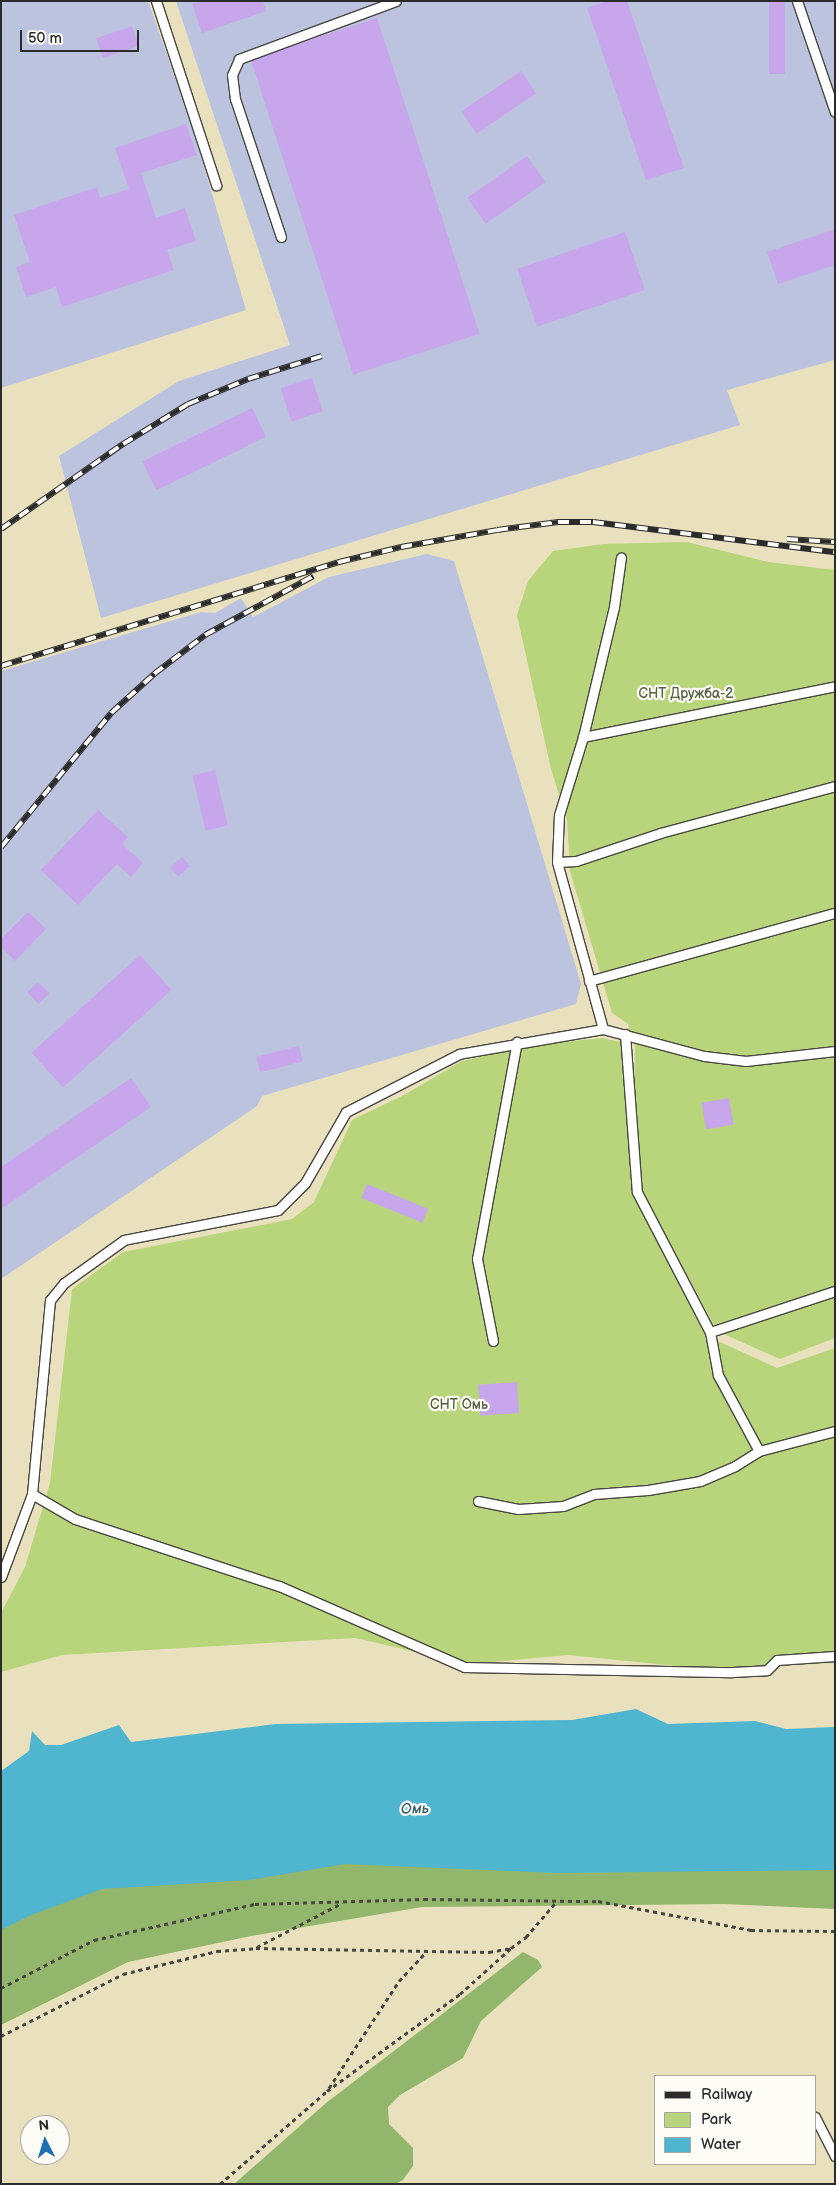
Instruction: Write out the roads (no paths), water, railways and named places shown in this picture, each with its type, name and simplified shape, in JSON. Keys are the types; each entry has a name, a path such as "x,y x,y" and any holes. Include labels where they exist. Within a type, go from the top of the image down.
{"lane":[{"path":"156,1 216,185"},
{"path":"281,237 235,99 232,75 240,59 394,1"},
{"path":"797,1 835,112"},
{"path":"603,1029 558,862 559,815 583,737 614,607 621,557"},
{"path":"583,737 835,686"},
{"path":"558,862 576,861 660,833 835,786"},
{"path":"589,982 835,912"},
{"path":"1,1577 32,1494 50,1300 64,1283 124,1240 278,1210 305,1183 346,1112 459,1054 517,1042 603,1029 704,1056 746,1061 835,1051"},
{"path":"625,1034 637,1192 710,1332 718,1375 758,1451"},
{"path":"493,1341 477,1259 517,1042"},
{"path":"710,1332 835,1290"},
{"path":"478,1501 518,1509 563,1506 594,1494 648,1490 700,1481 735,1466 758,1451 835,1431"},
{"path":"32,1494 75,1519 279,1586 464,1667 732,1672 767,1670 777,1660 835,1656"},
{"path":"816,2119 835,2156"}],"water":[{"name":"Омь","path":"636,1709 668,1724 755,1721 786,1729 835,1727 835,1870 556,1873 345,1864 249,1880 102,1889 31,1915 1,1930 1,1771 29,1751 32,1731 45,1745 61,1745 119,1725 131,1742 275,1724 572,1720"}],"railway":[{"path":"1,529 123,444 188,404 248,379 322,356"},
{"path":"1,666 339,562 401,547 497,530 558,522 593,522 835,552"},
{"path":"787,539 835,542"},
{"path":"1,847 111,713 154,674 205,635 313,576"}],"park label":[{"name":"СНТ Дружба-2","path":"686,694"},
{"name":"СНТ Омь","path":"459,1405"}]}
